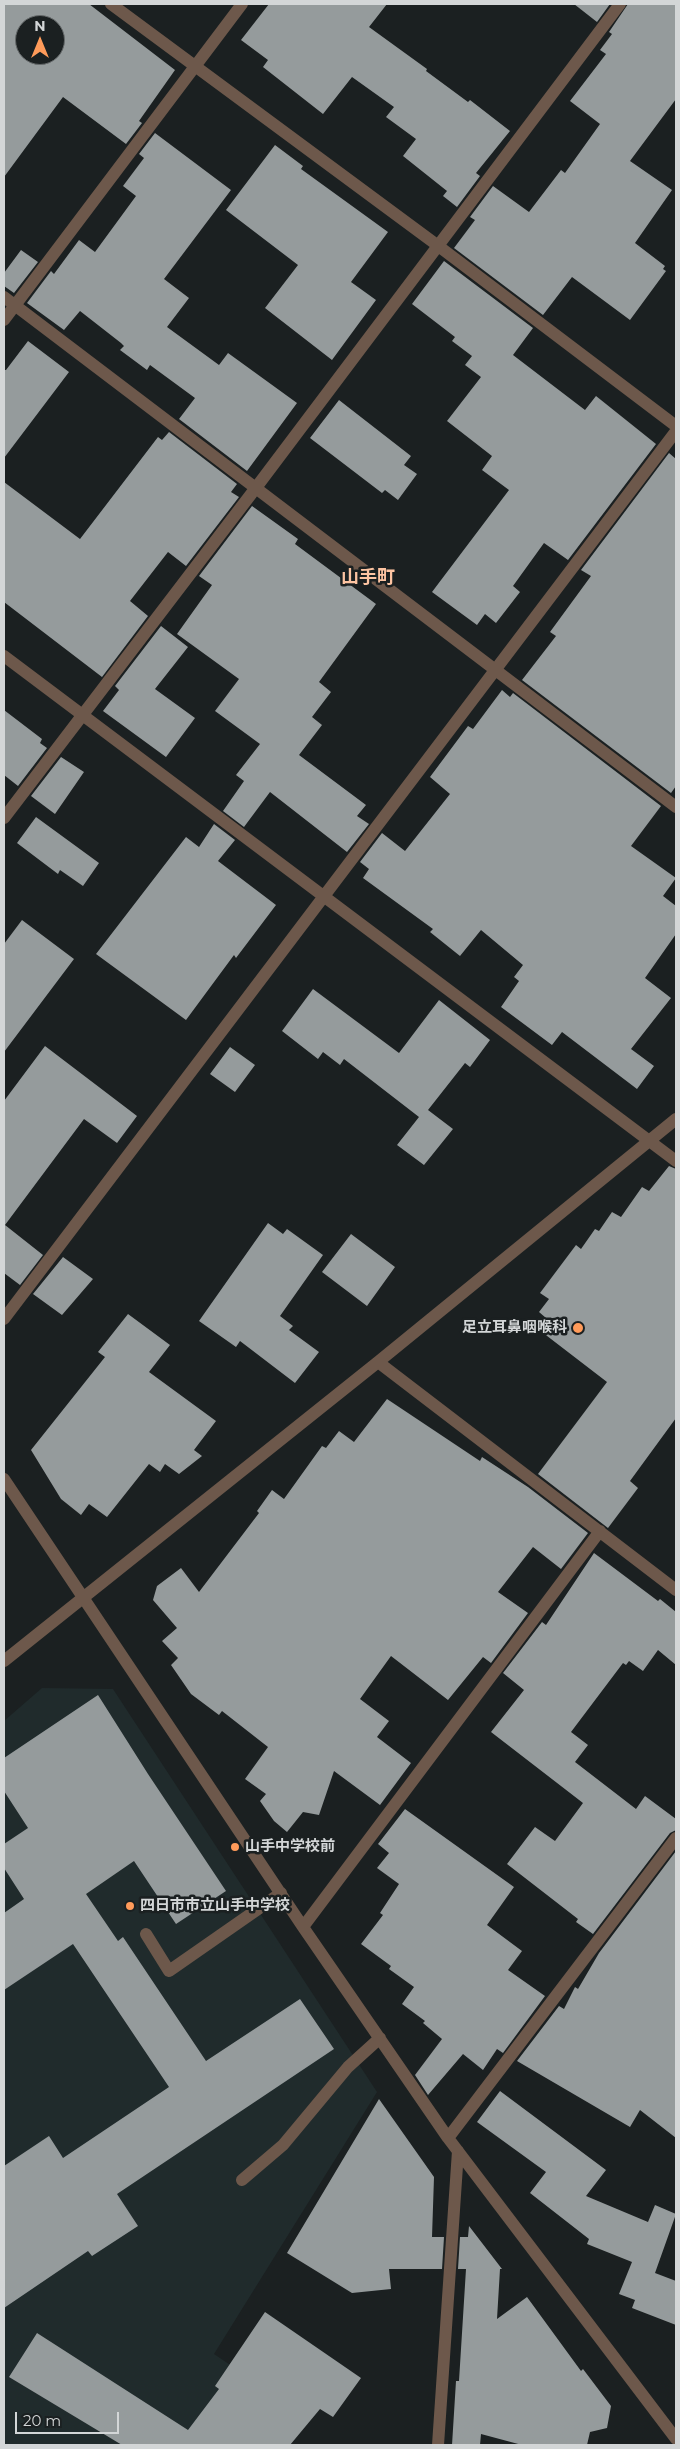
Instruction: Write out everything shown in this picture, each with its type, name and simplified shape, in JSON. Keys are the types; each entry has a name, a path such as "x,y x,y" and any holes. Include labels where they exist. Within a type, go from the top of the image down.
{"street":[{"path":"111,4 437,245 676,426"},
{"path":"4,320 242,4"},
{"path":"4,818 620,4"},
{"path":"4,297 676,807"},
{"path":"4,1319 676,431"},
{"path":"4,656 676,1161"},
{"path":"4,1662 378,1362 676,1119"},
{"path":"378,1362 676,1590"},
{"path":"4,1479 303,1927 448,2138 676,2439"},
{"path":"303,1927 600,1531"},
{"path":"448,2138 676,1838"},
{"path":"146,1934 169,1971 281,1893"},
{"path":"242,2180 283,2145 348,2067 380,2038"},
{"path":"438,2445 458,2151"}],"shaded area":[{"name":"四日市市立山手中学校","path":"42,1688 113,1689 377,2092 214,2354 260,2385 206,2445 4,2445 4,1721"}],"building":[{"path":"4,4 89,4 175,70 139,121 142,123 126,144 63,97 4,177"},
{"path":"269,4 387,4 369,27 427,69 426,71 468,102 470,100 510,131 476,173 480,176 457,207 443,196 447,191 403,156 416,139 386,117 394,107 352,77 323,114 263,67 268,60 241,40"},
{"path":"574,4 610,4 597,22"},
{"path":"628,4 676,4 676,99 630,161 672,190 635,243 665,266 663,269 666,271 630,320 572,277 543,315 454,248 475,220 470,217 493,186 529,212 561,170 565,173 600,124 570,101 606,54 600,50 612,34 609,32"},
{"path":"155,133 231,190 164,279 189,298 167,327 219,365 228,353 297,403 247,471 179,419 195,398 150,365 147,370 120,350 124,346 121,343 80,311 64,330 27,303 51,271 54,274 79,240 95,252 136,196 123,186 144,158 139,154"},
{"path":"275,145 303,166 301,169 388,232 351,282 376,300 332,360 265,308 298,265 226,210"},
{"path":"21,250 38,262 14,293 4,286 4,273"},
{"path":"444,261 533,328 513,355 585,410 596,396 656,444 568,560 544,543 513,586 520,592 496,623 485,614 477,625 432,592 509,490 482,470 492,456 447,421 481,377 465,365 472,356 452,341 455,337 412,304"},
{"path":"28,341 69,372 4,458 4,370 6,370"},
{"path":"339,400 411,456 404,465 417,474 398,500 385,490 382,493 310,438"},
{"path":"169,432 237,484 231,492 239,497 186,566 168,552 130,601 148,616 102,677 4,602 4,482 80,539 158,437 162,440"},
{"path":"669,453 676,459 676,786 671,793 522,680 556,636 550,632 591,576 581,570"},
{"path":"252,506 298,539 295,544 376,604 319,682 331,692 312,717 322,725 299,755 366,805 357,816 369,824 347,852 270,792 244,827 223,811 244,781 236,775 260,744 215,711 239,679 177,634 212,585 199,576"},
{"path":"161,626 188,647 155,689 195,718 166,757 103,711 119,690 115,686"},
{"path":"502,690 510,697 513,693 661,806 631,846 676,878 663,896 676,906 676,934 645,978 671,998 631,1049 654,1066 637,1089 562,1032 552,1045 501,1007 519,981 514,977 523,965 481,930 460,956 430,932 433,929 363,878 369,869 360,862 382,833 405,851 450,794 430,777 468,726 473,729"},
{"path":"4,710 42,739 40,743 47,748 18,786 4,775"},
{"path":"61,757 84,772 55,814 31,796"},
{"path":"36,817 99,863 83,886 60,870 58,874 17,843"},
{"path":"214,824 235,840 218,861 276,905 236,958 234,955 186,1020 96,954 186,837 199,847"},
{"path":"22,920 74,959 4,1052 4,944"},
{"path":"313,989 399,1053 439,1000 490,1040 470,1067 465,1063 428,1110 453,1129 424,1165 397,1145 419,1117 344,1059 340,1065 323,1052 318,1059 282,1031"},
{"path":"45,1046 137,1116 117,1143 84,1119 5,1225 43,1255 20,1285 4,1273 4,1101"},
{"path":"230,1047 255,1065 235,1092 210,1074"},
{"path":"669,1166 676,1169 676,1418 630,1481 638,1488 608,1528 538,1474 607,1382 538,1329 546,1318 539,1312 549,1299 540,1293 576,1245 581,1249 595,1229 599,1231 612,1212 621,1217 642,1187 649,1191"},
{"path":"268,1223 283,1234 287,1229 323,1255 280,1316 293,1326 289,1330 319,1352 295,1383 240,1341 236,1347 199,1321"},
{"path":"351,1234 395,1267 367,1306 322,1272"},
{"path":"63,1257 93,1279 62,1315 33,1294"},
{"path":"128,1314 170,1345 149,1372 216,1421 194,1450 202,1456 179,1474 165,1464 160,1472 149,1464 107,1517 89,1504 81,1515 61,1499 31,1450 105,1357 98,1352"},
{"path":"387,1399 480,1461 482,1457 528,1487 588,1533 561,1569 533,1547 498,1592 528,1613 491,1663 483,1657 448,1700 391,1656 360,1699 389,1721 377,1737 411,1763 380,1805 334,1771 319,1815 303,1812 287,1832 274,1821 260,1801 266,1794 245,1779 268,1747 222,1711 219,1715 191,1694 171,1665 178,1658 162,1641 177,1628 153,1600 157,1586 181,1568 199,1592 259,1513 257,1511 272,1490 284,1499 322,1446 326,1448 339,1431 354,1442"},
{"path":"594,1553 658,1601 660,1599 676,1612 676,1665 658,1650 643,1671 629,1661 626,1665 623,1663 571,1732 588,1745 575,1762 636,1809 645,1796 676,1819 676,1830 670,1833 593,1934 576,1922 578,1919 507,1864 535,1827 555,1841 583,1803 491,1732 524,1690 503,1673 542,1622 546,1625"},
{"path":"98,1695 226,1891 176,1924 134,1861 86,1894 118,1941 123,1937 206,2061 300,1999 334,2049 117,2194 138,2226 92,2256 88,2251 4,2308 4,2166 49,2136 63,2158 169,2087 73,1944 4,1990 4,1913 24,1899 4,1868 4,1844 28,1828 4,1791 4,1758"},
{"path":"405,1809 514,1887 487,1925 522,1951 508,1970 545,1996 503,2053 497,2049 483,2070 463,2054 428,2095 415,2075 442,2039 423,2023 425,2021 402,2004 414,1987 389,1969 391,1966 361,1944 383,1915 380,1913 399,1884 377,1868 389,1853 378,1844"},
{"path":"676,1851 676,2138 640,2110 630,2127 517,2061 559,2006 564,2009 575,1987 578,1989 599,1953"},
{"path":"500,2091 606,2170 586,2196 648,2222 655,2205 676,2214 655,2273 676,2281 676,2325 632,2308 635,2300 619,2294 632,2262 587,2244 589,2239 530,2193 546,2172 477,2122"},
{"path":"379,2099 434,2177 432,2237 444,2237 442,2269 389,2269 391,2289 352,2293 287,2253"},
{"path":"469,2226 502,2269 500,2269 497,2319 527,2297 581,2371 583,2369 611,2406 607,2428 590,2432 587,2445 522,2445 481,2434 480,2445 452,2445 456,2381 459,2381 466,2269 458,2269 460,2237 468,2237"},
{"path":"265,2312 361,2378 333,2417 320,2409 290,2445 122,2445 9,2377 37,2333 188,2430 219,2389 215,2386"}],"place":[{"name":"足立耳鼻咽喉科","path":"578,1328"},
{"name":"山手中学校前","path":"235,1847"},
{"name":"四日市市立山手中学校","path":"130,1906"}],"district":[{"name":"山手町","path":"368,578"}]}
